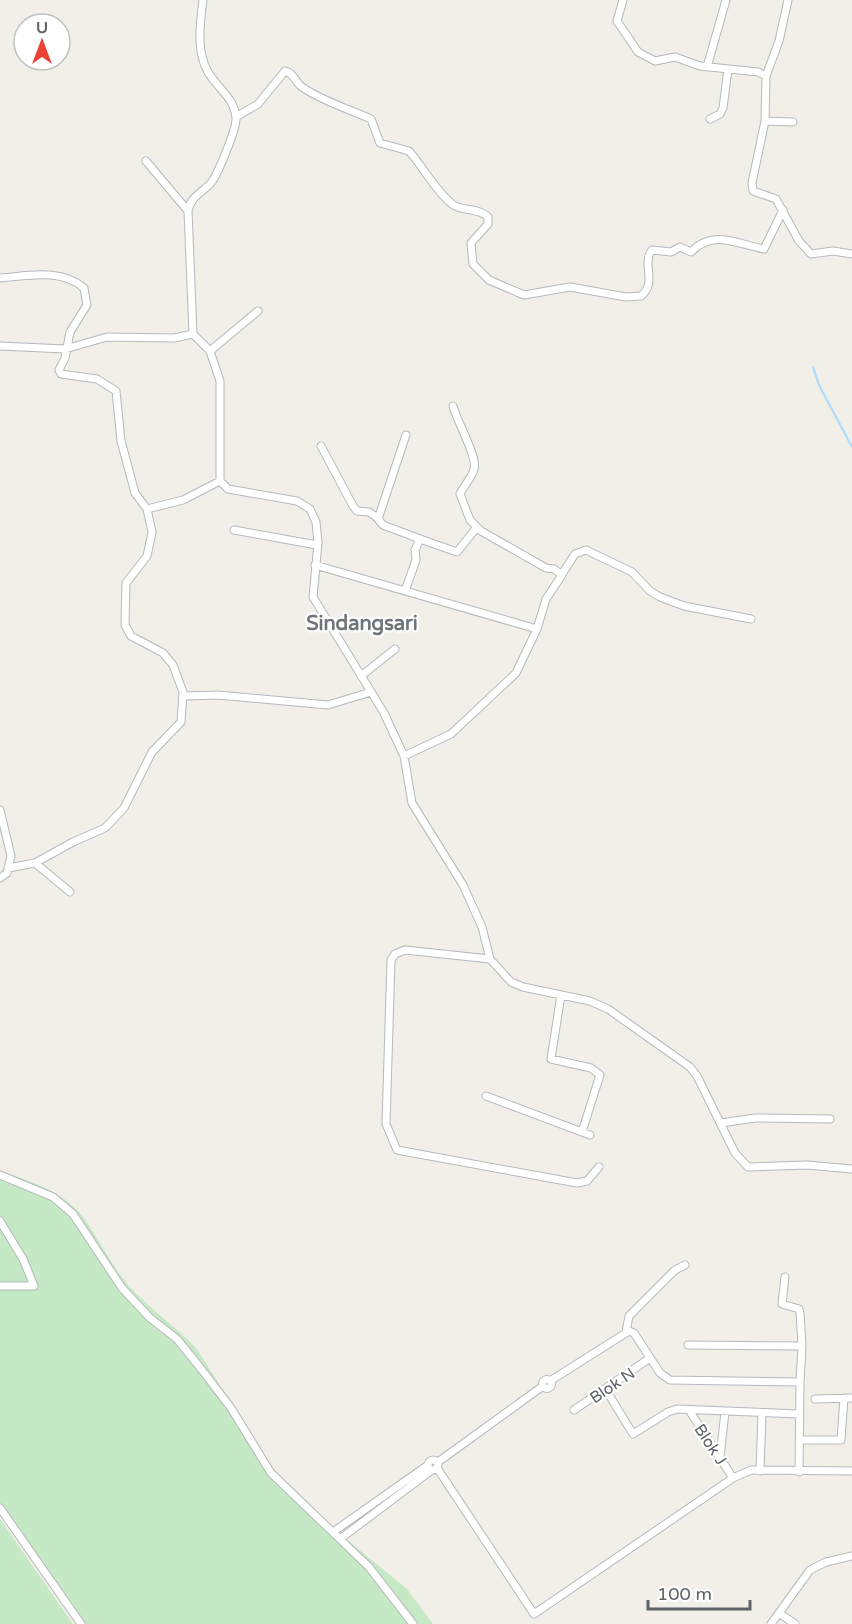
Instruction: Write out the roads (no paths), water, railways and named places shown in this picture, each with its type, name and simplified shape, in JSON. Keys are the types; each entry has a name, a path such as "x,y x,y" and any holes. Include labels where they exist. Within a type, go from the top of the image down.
{"street":[{"path":"203,0 199,22 204,60 208,73 230,99 237,117"},
{"path":"623,0 617,21 631,44 647,58 655,61 675,57 707,67 758,72 766,76"},
{"path":"707,67 726,0"},
{"path":"788,0 779,41 766,76 765,121 752,187 755,193 776,199 799,241 811,254 833,251 852,254"},
{"path":"710,119 720,114 723,108 728,69"},
{"path":"784,212 764,249 715,239 703,241 691,252 681,247 671,252 652,250 648,257 651,281 641,296 626,297 570,287 524,295 489,280 473,264 471,243 488,224 488,217 480,212 452,204 426,176 409,151 380,143 371,119 312,93 299,85 289,72 285,71 258,104 237,117 215,177 192,200 188,211 193,334 210,351 220,381 220,481 228,489 303,504 315,519 318,545 313,597 371,692 404,756 412,803 463,885 482,927 490,959 511,982 524,987 590,1001 608,1009 690,1067 697,1076 742,1163 748,1167 807,1165 852,1169"},
{"path":"765,121 793,122"},
{"path":"146,161 188,211"},
{"path":"0,278 52,274 79,283 84,288 87,305 70,332 65,358 59,370 61,374 97,379 116,391 121,441 135,492 147,509 151,542 147,556 126,583 125,625 131,636 163,653 174,665 184,696 181,722 152,752 124,808 105,828 35,863 8,868"},
{"path":"210,351 258,311"},
{"path":"0,346 65,349 107,337 174,338 193,334"},
{"path":"453,406 461,432 476,457 472,475 460,494 470,520 477,527 546,568 552,568 562,574"},
{"path":"379,519 406,435"},
{"path":"321,446 353,506 357,511 369,512 379,519 379,523 456,552 477,527"},
{"path":"147,509 183,500 220,481"},
{"path":"234,530 318,545"},
{"path":"405,591 416,560 415,550 420,539"},
{"path":"404,756 451,734 516,673 537,628 546,599 575,554 582,549 632,572 650,591 660,597 684,606 751,619"},
{"path":"315,565 537,628"},
{"path":"361,676 385,660 395,649"},
{"path":"184,696 218,695 328,705 371,692"},
{"path":"0,810 11,856 8,868 0,878"},
{"path":"35,863 70,892"},
{"path":"490,959 405,950 395,954 391,960 386,1124 397,1150 577,1183 588,1180 599,1167"},
{"path":"561,995 551,1059 591,1068 600,1075 582,1132"},
{"path":"486,1096 590,1135"},
{"path":"721,1123 755,1118 830,1119"},
{"path":"0,1174 53,1197 73,1214 122,1288 150,1318 177,1339 202,1370 231,1408 271,1473 369,1567 413,1624"},
{"path":"0,1221 15,1243 34,1286 0,1286"},
{"path":"626,1332 629,1316 675,1270 685,1264"},
{"path":"785,1278 782,1304 799,1310 801,1313 799,1472"},
{"path":"340,1539 543,1386 549,1389 550,1381 626,1332 634,1333 660,1373 670,1380 800,1383"},
{"path":"688,1345 801,1346"},
{"name":"Blok N","path":"574,1410 650,1358"},
{"path":"606,1390 633,1434 668,1412 689,1410 799,1414"},
{"path":"800,1440 841,1440 848,1398 815,1399"},
{"name":"Blok J","path":"689,1410 733,1478"},
{"path":"720,1458 725,1412"},
{"path":"760,1471 762,1413"},
{"path":"333,1532 434,1466"},
{"path":"434,1466 534,1614 733,1478 751,1470 852,1472"},
{"path":"0,1508 81,1624"},
{"path":"771,1624 810,1570 826,1562 852,1556"},
{"path":"778,1613 795,1624"}],"waterway":[{"path":"813,367 819,385 852,447"}],"district":[{"name":"Sindangsari","path":"362,623"}]}
